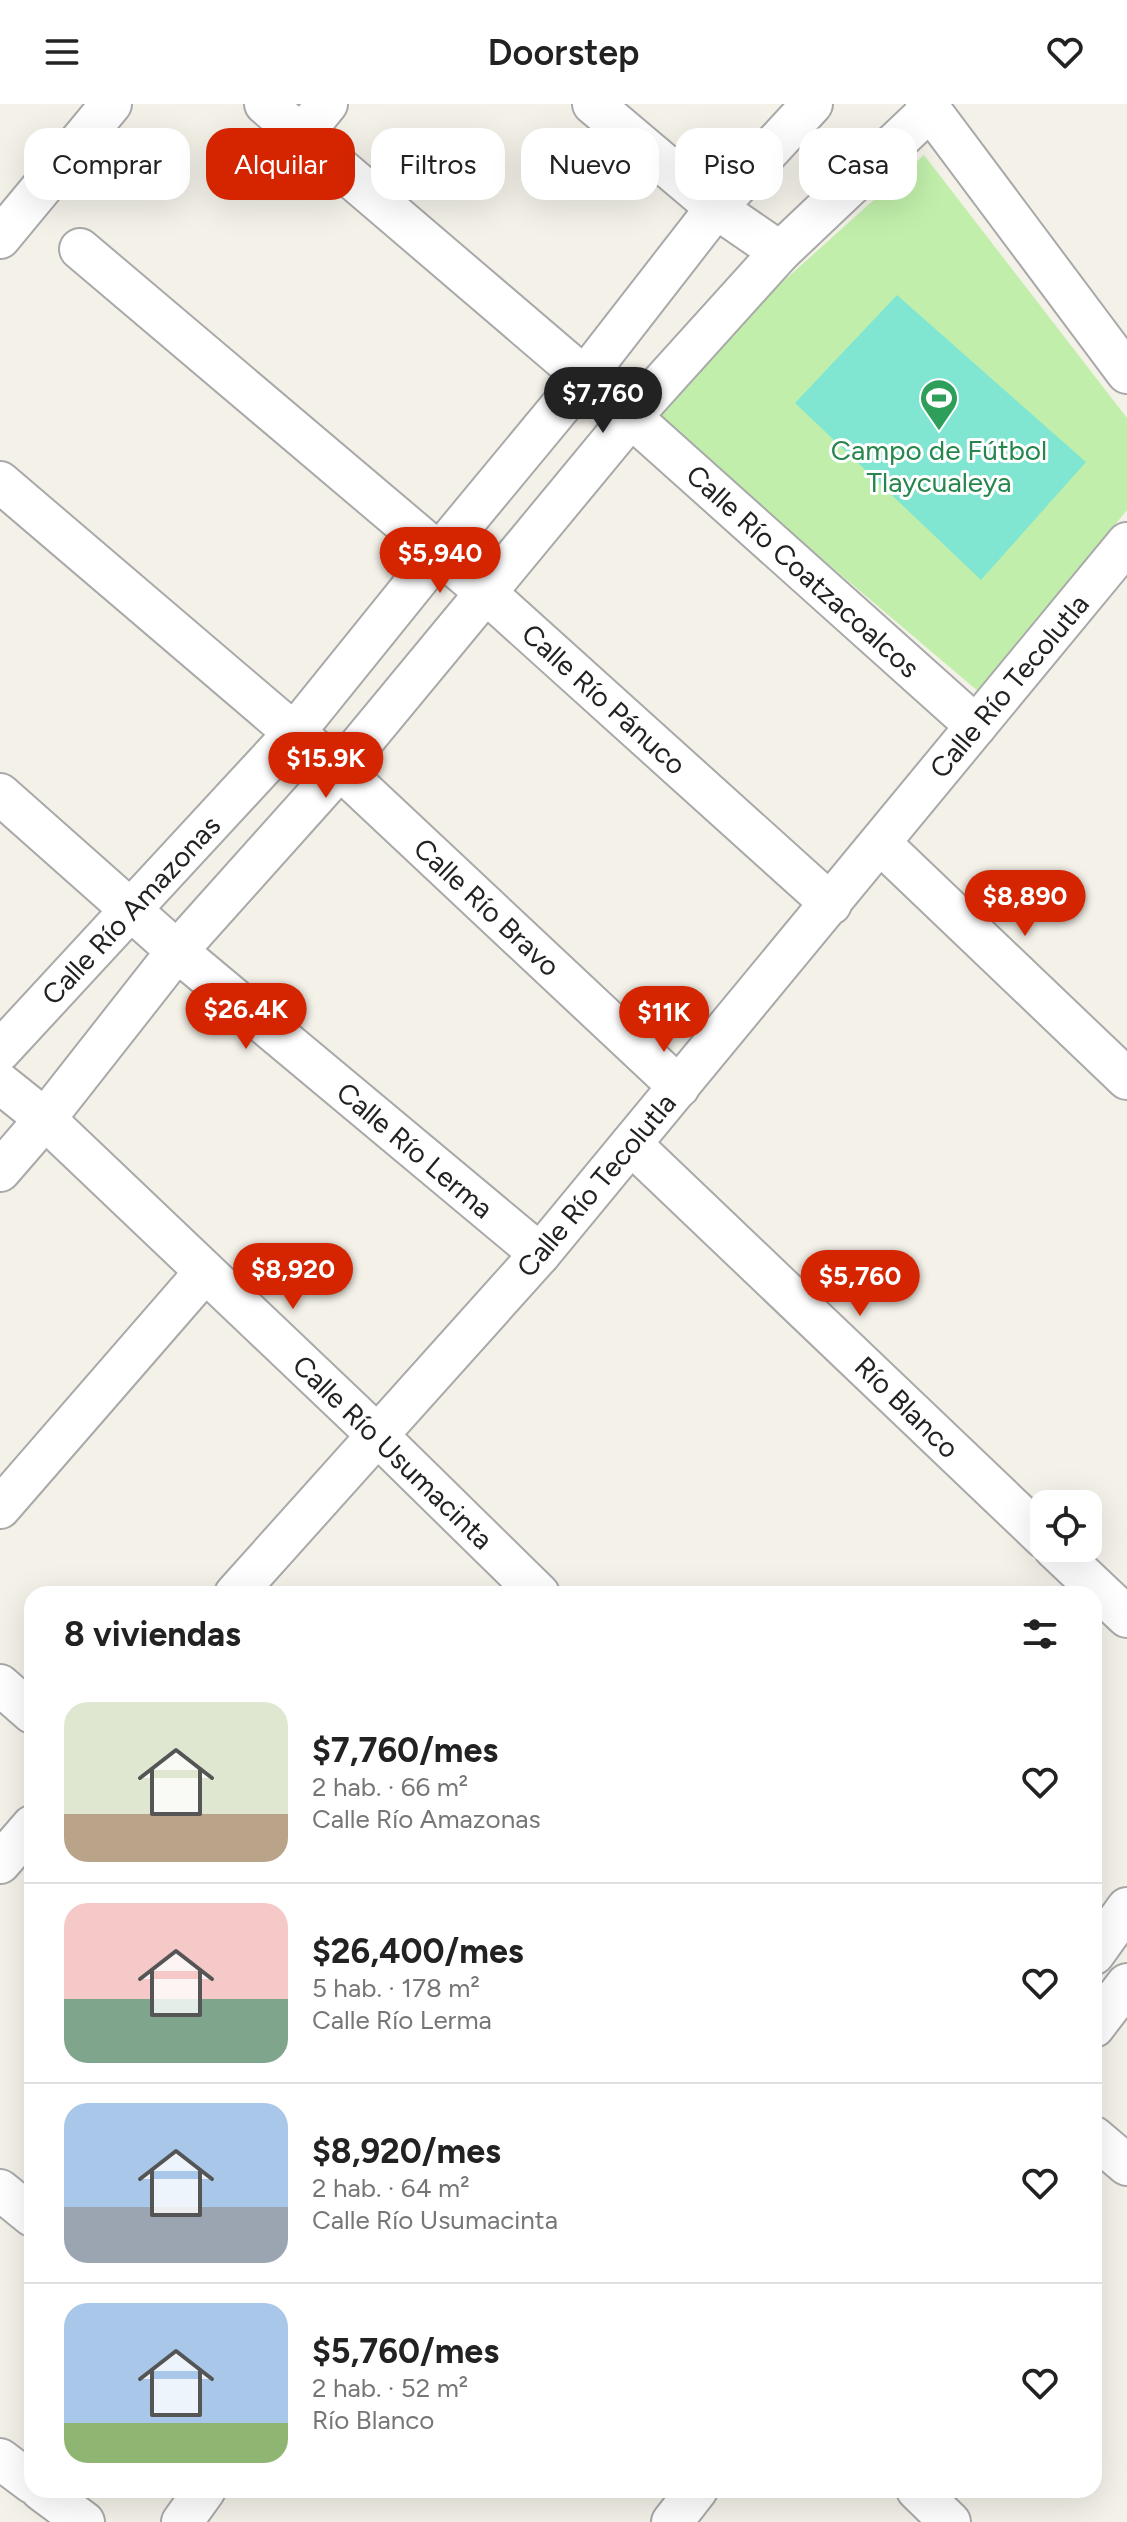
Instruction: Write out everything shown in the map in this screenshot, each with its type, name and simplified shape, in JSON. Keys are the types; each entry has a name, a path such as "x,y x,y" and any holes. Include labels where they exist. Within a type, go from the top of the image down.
{"street":[{"path":"0,238 111,104"},
{"name":"Calle Río Coatzacoalcos","path":"265,104 292,128"},
{"path":"308,128 327,104"},
{"path":"593,104 716,208 780,252"},
{"name":"Calle Río Amazonas","path":"0,1051 294,733 584,378 716,208 812,104"},
{"path":"0,1171 45,1119 177,951 340,769 631,417 780,252 928,107 1127,373"},
{"name":"Calle Río Coatzacoalcos","path":"355,182 631,417 976,726"},
{"name":"Calle Río Pánuco","path":"80,249 440,552 831,904"},
{"name":"Calle Río Bravo","path":"0,482 340,769 679,1087"},
{"name":"Calle Río Tecolutla","path":"242,1586 540,1254 1126,545"},
{"name":"Calle Río Lerma","path":"0,794 177,951 540,1254"},
{"path":"880,843 1127,1079"},
{"name":"Calle Río Usumacinta","path":"0,1083 45,1119 531,1586"},
{"name":"Río Blanco","path":"631,1144 1030,1525"},
{"path":"0,1508 205,1272"},
{"path":"1069,1562 1094,1586"},
{"path":"1102,1593 1127,1617"},
{"path":"0,1685 24,1706"},
{"path":"0,1863 24,1835"},
{"path":"1102,1943 1127,1908"},
{"path":"1102,2017 1127,1984"},
{"path":"1102,2144 1127,2165"},
{"path":"0,2190 24,2210"},
{"path":"0,2459 24,2477"},
{"path":"52,2498 84,2522"},
{"path":"182,2522 199,2498"},
{"path":"672,2522 691,2498"},
{"path":"925,2498 950,2522"}],"green space":[{"path":"924,155 1127,418 1127,510 979,692 643,407 874,200 917,200 917,161"}],"shaded area":[{"name":"Campo de Fútbol Tlaycualeya","path":"897,295 1086,462 981,580 795,403"}],"place":[{"name":"Campo de Fútbol Tlaycualeya","path":"939,432"}]}
